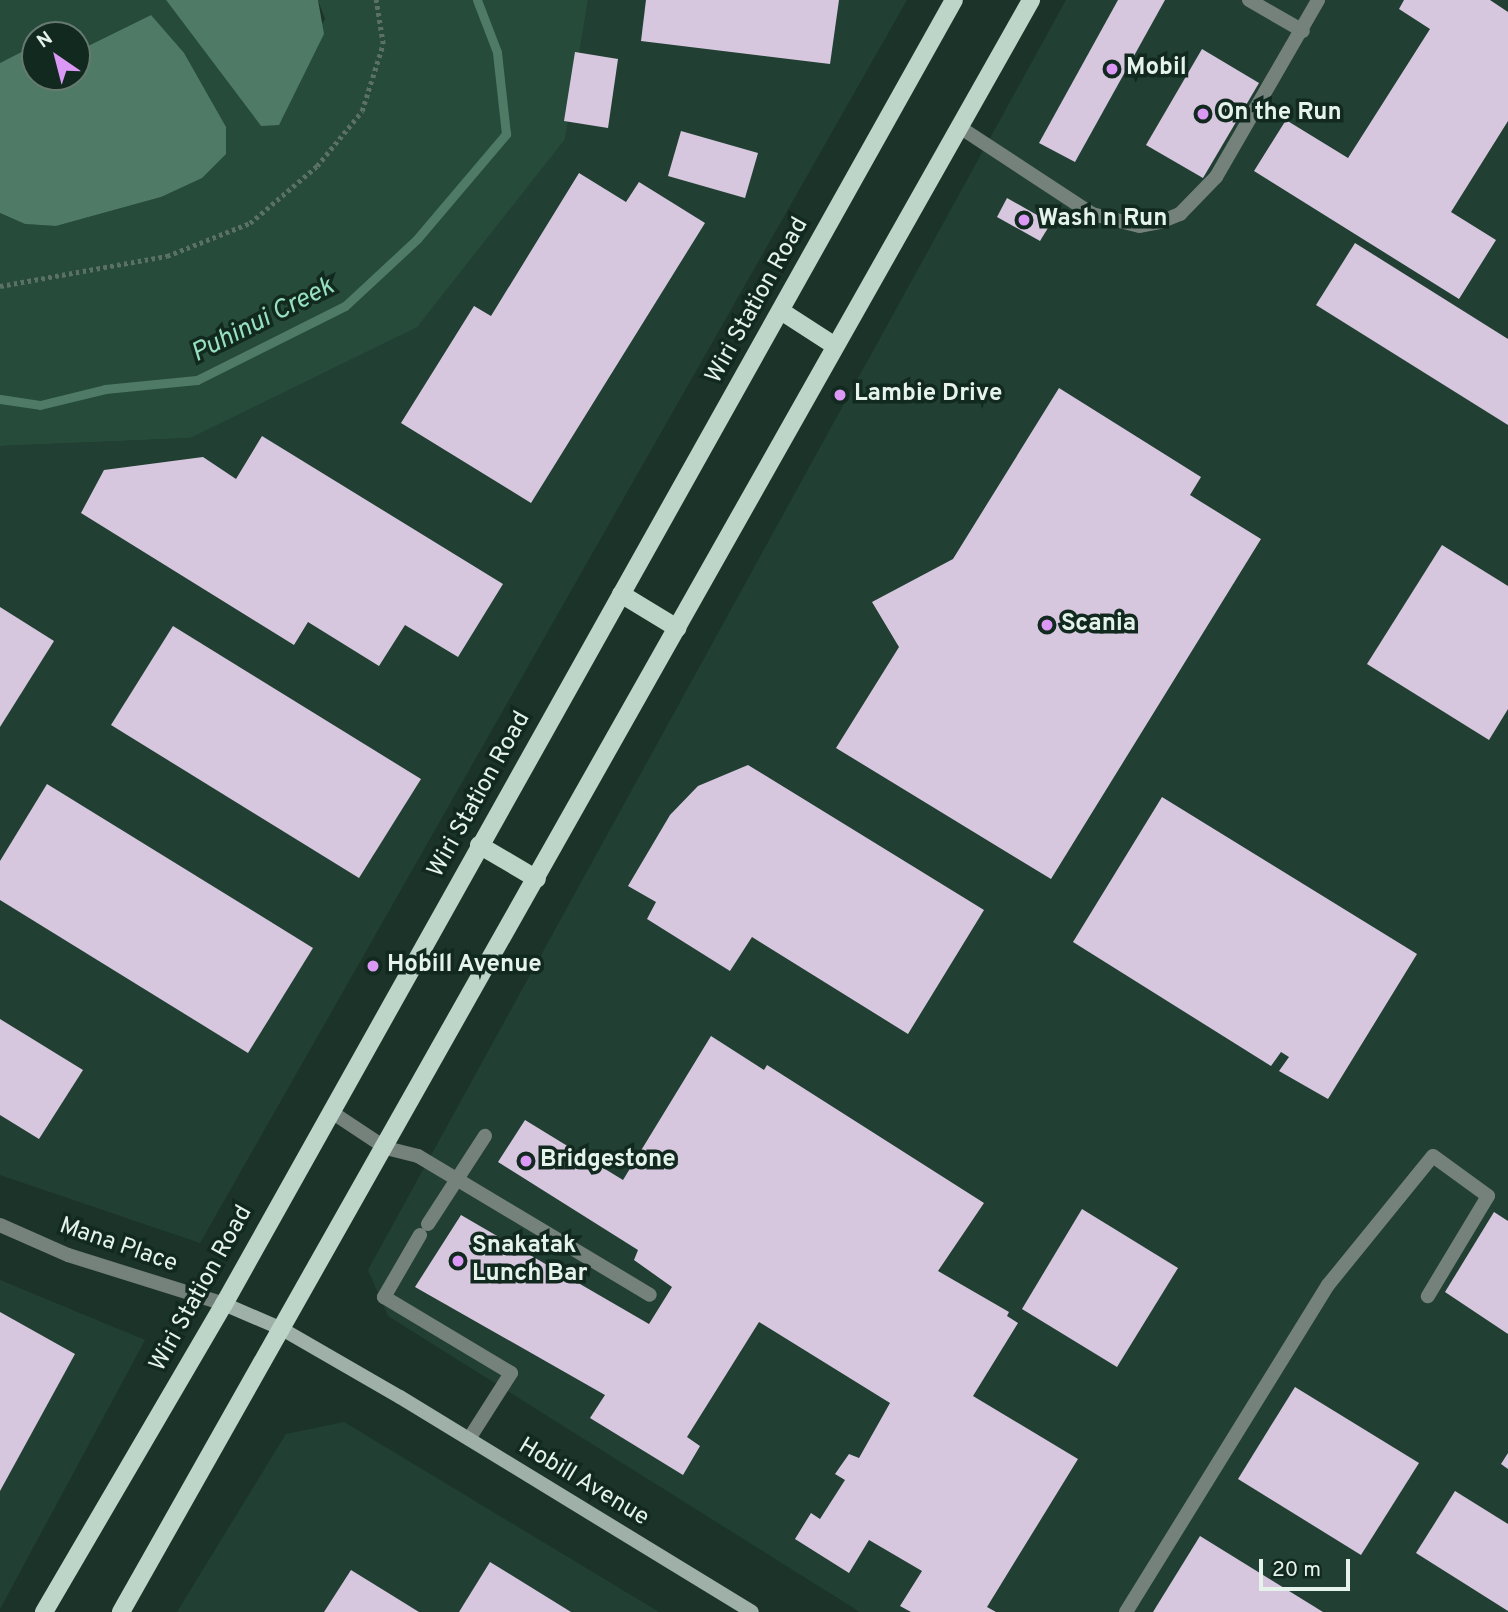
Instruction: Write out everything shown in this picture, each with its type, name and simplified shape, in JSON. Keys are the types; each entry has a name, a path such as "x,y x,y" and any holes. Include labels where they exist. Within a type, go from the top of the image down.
{"main road":[{"name":"Wiri Station Road","path":"44,1612 224,1304 954,0"},
{"path":"121,1612 386,1148 1031,0"},
{"path":"781,311 835,346"},
{"path":"621,594 677,628"},
{"path":"479,845 537,879"}],"street":[{"path":"1248,0 1303,31"},
{"path":"961,128 1092,214 1140,226 1160,222 1180,214 1216,177 1303,31 1318,0"},
{"path":"330,1111 386,1148 418,1156 650,1295"},
{"path":"469,1439 511,1373 384,1297 424,1229 485,1136"},
{"path":"1126,1612 1328,1285 1433,1156 1488,1196 1428,1296"},
{"name":"Mana Place","path":"0,1225 68,1255 224,1304"},
{"name":"Hobill Avenue","path":"224,1304 282,1329 469,1439 752,1612"}],"path":[{"path":"0,286 167,256 250,223 317,166 362,110 383,44 376,0"}],"shaded area":[{"path":"0,0 166,0 261,126 325,19 318,0 588,0 565,139 417,327 190,438 0,446 0,213 25,224 56,226 161,197 151,15 91,45 91,21 21,21 21,52 0,63"},
{"path":"166,0 318,0 324,34 279,125 261,126"},
{"path":"588,0 907,0 200,1243 0,1175 0,446 190,438 565,139"},
{"path":"1066,0 1508,0 1508,1612 860,1612 388,1316 368,1270"},
{"path":"151,15 184,53 226,127 226,154 202,178 161,197 56,226 25,224 0,213 0,63 21,52 21,91 91,91 91,45"},
{"path":"0,1280 145,1340 0,1609"},
{"path":"344,1422 659,1612 177,1612 286,1434"}],"building":[{"path":"646,0 839,0 830,64 641,41"},
{"path":"1118,0 1165,0 1075,162 1039,143"},
{"path":"1404,0 1490,0 1508,12 1508,121 1451,212 1496,240 1459,299 1254,171 1286,120 1348,158 1430,29 1399,9"},
{"name":"On the Run","path":"1202,49 1259,83 1203,178 1146,145"},
{"path":"575,52 618,59 608,128 564,121"},
{"path":"681,131 758,153 745,198 668,176"},
{"path":"579,173 626,202 639,182 705,223 531,503 401,423 474,306 491,316"},
{"name":"Wash n Run","path":"1007,198 1051,223 1040,241 997,217"},
{"path":"1355,243 1508,339 1508,425 1316,305"},
{"name":"Scania","path":"1059,388 1201,477 1190,495 1261,539 1051,879 836,748 899,647 872,602 953,559"},
{"path":"262,436 503,584 458,657 405,625 379,666 308,622 294,645 81,513 104,470 203,457 236,479"},
{"path":"1442,545 1508,586 1508,709 1489,740 1367,664"},
{"path":"0,607 54,641 0,727"},
{"path":"173,626 421,779 359,878 111,725"},
{"path":"748,765 984,910 908,1034 752,937 730,971 647,919 656,902 628,886 670,815 698,786"},
{"path":"47,784 313,948 248,1053 0,900 0,861"},
{"path":"1162,797 1417,954 1328,1099 1279,1071 1289,1057 1281,1052 1271,1066 1073,942"},
{"path":"0,1019 83,1070 39,1139 0,1115"},
{"path":"711,1036 764,1070 767,1065 984,1203 938,1271 1009,1312 1007,1316 1018,1323 973,1396 1078,1459 987,1607 996,1612 911,1612 900,1606 922,1571 869,1540 849,1573 795,1539 811,1513 820,1519 845,1480 835,1474 849,1454 859,1458 890,1403 759,1322 687,1437 700,1446 683,1475 590,1418 605,1395 415,1287 461,1215 649,1324 672,1287 634,1260 638,1250 498,1162 525,1120 623,1180"},
{"path":"1082,1209 1178,1268 1117,1367 1022,1309"},
{"path":"1494,1212 1508,1221 1508,1334 1445,1292"},
{"path":"0,1312 75,1354 0,1491"},
{"path":"1295,1387 1419,1463 1361,1555 1238,1479"},
{"path":"1508,1453 1508,1469 1501,1464"},
{"path":"1455,1491 1508,1524 1508,1611 1416,1553"},
{"path":"1200,1536 1323,1612 1153,1612"},
{"path":"490,1562 571,1612 459,1612"},
{"path":"351,1570 419,1612 324,1612"}],"waterway":[{"name":"Puhinui Creek","path":"0,399 40,405 105,389 197,380 345,306 417,239 506,134 497,52 477,0"}],"place":[{"name":"Mobil","path":"1112,69"},
{"name":"On the Run","path":"1203,114"},
{"name":"Wash n Run","path":"1024,220"},
{"name":"Lambie Drive","path":"840,395"},
{"name":"Scania","path":"1047,625"},
{"name":"Hobill Avenue","path":"373,966"},
{"name":"Bridgestone","path":"526,1161"},
{"name":"Snakatak Lunch Bar","path":"458,1261"}]}
